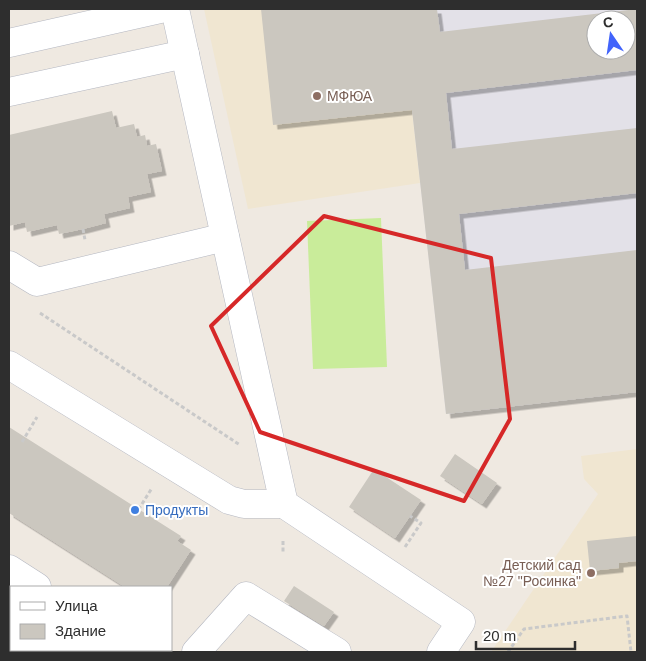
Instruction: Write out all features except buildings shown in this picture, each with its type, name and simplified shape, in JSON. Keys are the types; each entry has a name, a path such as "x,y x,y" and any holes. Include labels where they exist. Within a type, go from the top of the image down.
{"lane":[{"path":"9,43 160,9"},
{"path":"175,9 284,504"},
{"path":"9,92 185,54"},
{"path":"9,266 36,282 225,237"},
{"path":"9,365 229,500 244,504 284,504 461,622 441,652"},
{"path":"9,569 35,586"},
{"path":"196,652 246,596 337,652"}],"path":[{"path":"32,308 277,469"},
{"path":"405,548 421,523 410,516"},
{"path":"508,652 524,629 626,616 631,652"}],"highlighted area":[{"path":"324,216 491,258 510,419 464,501 260,432 211,326"}],"shaded area":[{"name":"МФЮА","path":"204,9 401,9 420,183 248,209"},
{"path":"401,9 637,9 637,392 446,414"},
{"name":"Детский сад №27 \"Росинка\"","path":"637,449 637,652 491,652 598,494 584,479 581,456"}],"green space":[{"path":"381,218 387,367 313,369 307,221"}],"place":[{"name":"МФЮА","path":"317,96"},
{"name":"Продукты","path":"135,510"},
{"name":"Детский сад №27 \"Росинка\"","path":"591,573"}]}
